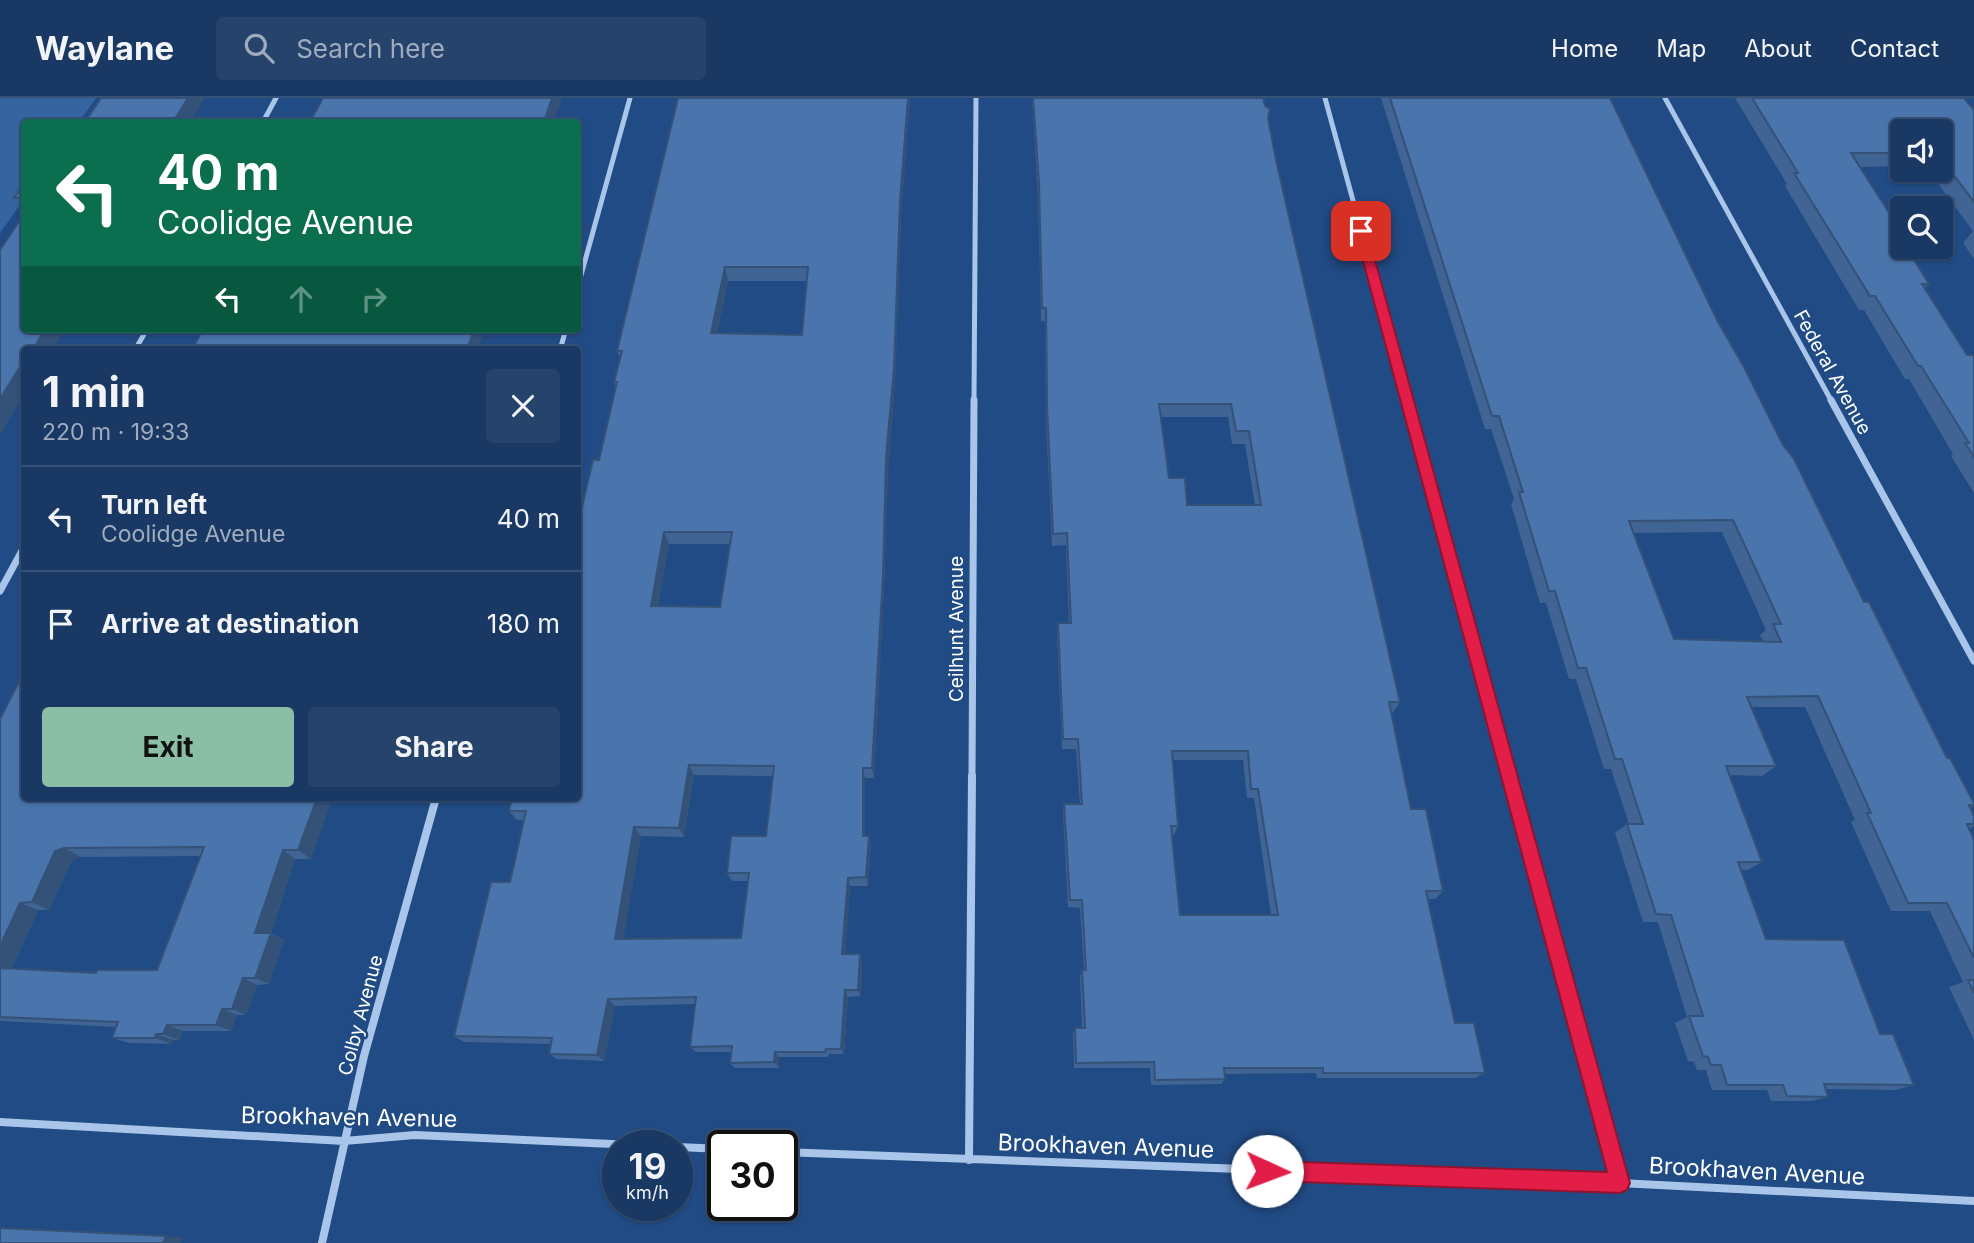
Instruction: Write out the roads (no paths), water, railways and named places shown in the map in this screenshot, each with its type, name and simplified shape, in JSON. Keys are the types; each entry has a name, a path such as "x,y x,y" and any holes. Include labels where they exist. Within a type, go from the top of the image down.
{"street":[{"path":"264,119 276,98"},
{"path":"581,275 630,98"},
{"name":"Ceilhunt Avenue","path":"969,1160 976,98"},
{"path":"1325,98 1620,1183"},
{"name":"Federal Avenue","path":"1665,98 1974,661"},
{"path":"0,591 21,552"},
{"name":"Colby Avenue","path":"322,1243 364,1056 435,801"},
{"name":"Brookhaven Avenue","path":"0,1122 344,1141 415,1135 602,1144"},
{"name":"Brookhaven Avenue","path":"798,1153 1620,1183 1974,1201"}]}
